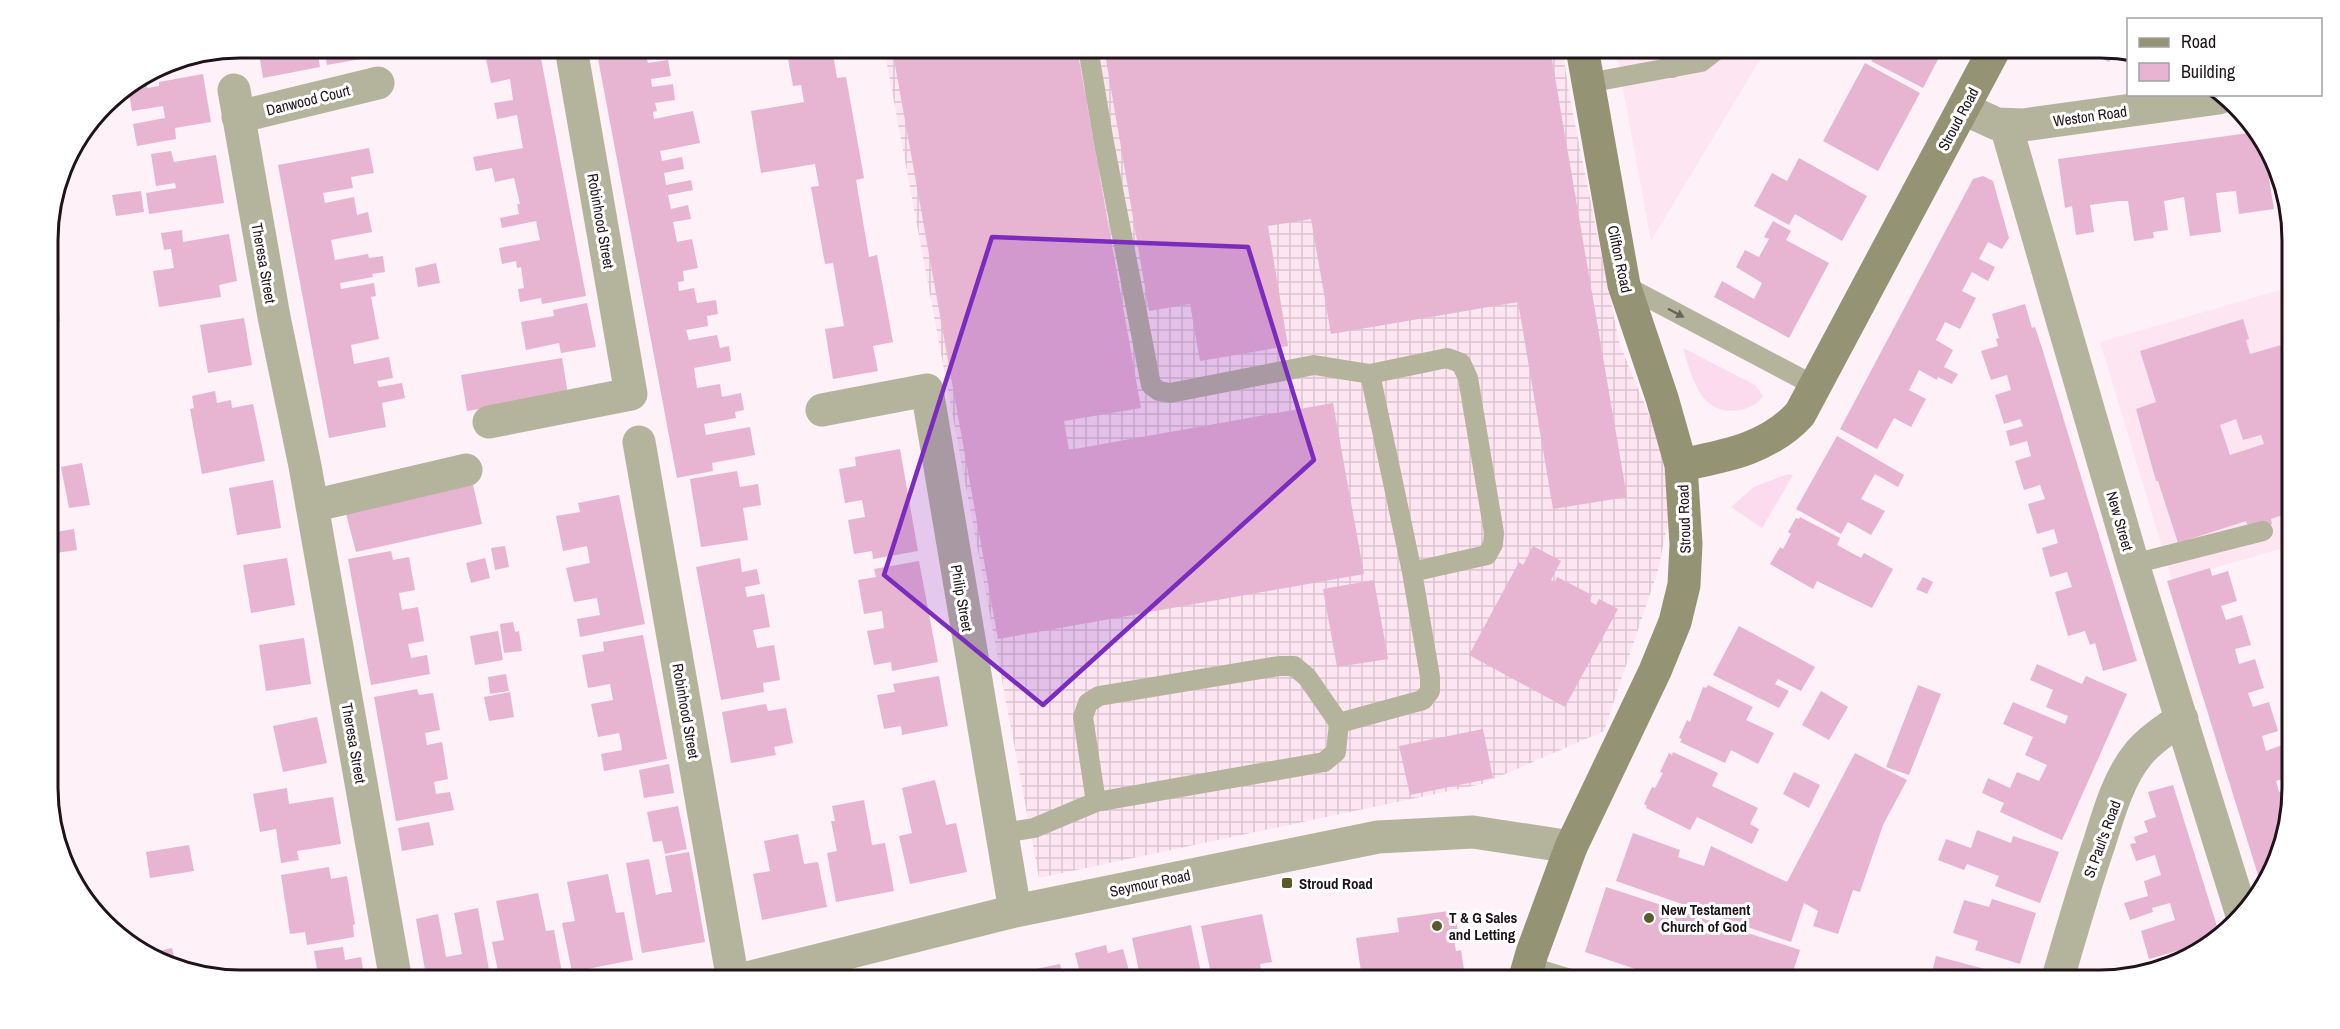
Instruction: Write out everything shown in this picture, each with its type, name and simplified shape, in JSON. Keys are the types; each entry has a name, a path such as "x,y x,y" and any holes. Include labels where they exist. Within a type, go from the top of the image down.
{"main road":[{"name":"Clifton Road","path":"1584,58 1624,285 1662,398 1681,465"},
{"name":"Stroud Road","path":"1527,970 1571,848 1655,671 1675,622 1684,585 1686,544 1681,465 1732,454 1768,441 1800,414 1990,58"}],"street":[{"name":"Robinhood Street","path":"489,422 631,394 573,59"},
{"name":"Danwood Court","path":"236,104 378,83"},
{"name":"Weston Road","path":"1964,109 1985,120 2006,126 2213,99"},
{"name":"Theresa Street","path":"236,104 272,306 312,506 394,970"},
{"name":"New Street","path":"2006,126 2133,564 2239,904"},
{"name":"Philip Street","path":"822,410 927,390 1015,911"},
{"name":"Robinhood Street","path":"639,442 732,970"},
{"path":"312,506 466,470"},
{"name":"St Paul's Road","path":"2060,970 2103,832 2127,774 2139,754 2158,734 2182,719"},
{"name":"Seymour Road","path":"778,970 1015,911 1378,837 1473,832 1571,848"}],"lane":[{"path":"1671,58 1672,68"},
{"path":"1588,83 1701,62 1706,58"},
{"path":"1090,59 1151,385 1159,391 1170,393 1314,365 1370,374 1447,358 1461,363 1468,378 1494,532 1493,544 1487,555 1412,572"},
{"path":"1624,285 1815,386"},
{"path":"1339,723 1423,700 1430,691 1430,677 1412,572 1370,374"},
{"path":"2133,564 2263,531"},
{"path":"1003,833 1034,828 1096,802 1324,762 1336,752 1339,723 1307,677 1294,666 1279,666 1099,696 1088,703 1083,717 1096,802"}],"highlighted area":[{"path":"992,237 1248,247 1314,460 1043,705 884,575"}],"shaded area":[{"path":"1564,58 1619,342 1670,467 1672,504 1658,570 1604,731 1482,784 1039,878 886,59"},
{"path":"1618,58 1761,58 1651,241"},
{"path":"2282,290 2282,549 2172,580 2100,342"},
{"path":"1683,348 1755,385 1763,396 1753,405 1740,410 1726,411 1715,407 1707,401 1694,382"},
{"path":"1788,474 1793,475 1762,528 1731,507 1754,487"}],"building":[{"path":"1552,58 1627,497 1553,509 1518,302 1331,334 1311,219 1268,226 1288,346 1200,361 1190,304 1149,311 1106,59"},
{"path":"1871,58 1939,58 1923,88 1871,61"},
{"path":"260,59 319,59 320,67 263,78"},
{"path":"326,59 361,59 327,65"},
{"path":"486,59 541,59 586,296 542,304 541,298 520,302 518,289 524,288 521,267 517,268 516,261 502,264 499,248 540,240 536,221 502,228 500,218 519,214 517,204 520,204 514,178 495,182 492,168 476,171 473,157 523,148 517,115 497,119 494,103 513,100 510,79 491,83"},
{"path":"598,59 647,59 648,63 668,60 671,76 651,79 652,87 673,84 675,100 655,103 657,111 653,112 654,119 693,111 700,143 660,151 662,161 682,157 684,169 664,173 666,185 691,180 693,190 668,195 671,209 688,205 691,219 673,222 677,242 692,239 698,268 683,271 684,281 678,282 679,291 694,288 697,303 716,300 718,314 707,316 708,326 686,330 689,340 717,335 720,348 729,346 731,361 694,368 697,388 720,384 722,397 741,393 744,410 735,412 736,418 704,424 706,435 750,427 755,455 712,463 713,471 677,478"},
{"path":"788,59 834,59 837,78 846,77 864,178 856,180 869,257 877,255 893,342 873,346 878,371 833,379 825,329 844,326 833,263 825,264 811,187 819,186 815,164 761,173 751,111 804,102 801,85 793,86"},
{"path":"894,59 1079,59 1141,408 1064,421 1069,450 1333,403 1364,574 998,639"},
{"path":"1865,63 1920,93 1878,171 1823,141"},
{"path":"203,74 211,122 175,128 176,139 137,146 133,124 165,118 163,106 132,111 130,96 147,85 147,88 159,86 159,82"},
{"path":"2246,133 2268,171 2274,209 2239,214 2236,191 2216,193 2221,232 2190,236 2184,197 2164,201 2168,230 2153,232 2154,238 2134,241 2128,201 2119,201 2090,205 2094,232 2076,235 2072,206 2065,208 2058,159"},
{"path":"369,148 374,173 351,177 353,188 323,193 325,203 354,197 357,215 368,212 372,232 331,240 335,260 368,254 369,258 383,256 385,272 372,274 373,277 340,283 341,289 374,283 376,296 371,297 379,339 351,345 354,364 389,357 393,378 377,381 379,387 402,383 405,398 382,403 386,427 329,438 278,165"},
{"path":"171,151 174,162 216,155 224,203 149,214 146,193 176,188 175,183 156,186 151,154"},
{"path":"1799,158 1867,196 1842,241 1795,214 1789,225 1754,206 1772,173 1787,181"},
{"path":"1983,176 1993,181 2009,238 2002,249 1988,242 1979,259 1995,267 1988,281 1972,272 1962,291 1976,298 1960,329 1945,322 1936,340 1953,350 1944,367 1958,374 1952,384 1938,377 1937,380 1919,370 1909,390 1926,399 1911,427 1894,418 1877,449 1840,429 1973,179"},
{"path":"141,191 144,212 116,216 112,195"},
{"path":"1773,221 1791,231 1786,240 1829,263 1789,338 1714,297 1722,281 1754,299 1762,283 1736,267 1745,250 1759,257 1769,239 1764,237"},
{"path":"182,230 183,242 229,234 237,281 219,285 221,297 159,307 153,271 174,268 171,249 164,250 161,233"},
{"path":"436,263 440,283 418,287 415,268"},
{"path":"587,303 596,347 561,353 559,343 526,350 521,322 554,316 553,310"},
{"path":"2025,304 2032,328 2035,327 2042,348 2137,661 2103,671 2095,643 2090,645 2085,631 2068,636 2055,592 2072,587 2067,572 2050,577 2042,548 2058,543 2054,529 2037,534 2028,504 2045,499 2040,485 2024,490 2015,461 2031,456 2027,441 2010,446 2006,431 2023,426 2020,419 2004,424 1995,395 2011,390 2007,375 1991,380 1981,351 1998,346 1996,339 1999,338 1992,314"},
{"path":"244,318 252,365 208,373 200,325"},
{"path":"2243,319 2249,339 2246,340 2250,354 2282,345 2282,515 2271,519 2272,524 2250,532 2246,521 2178,543 2158,481 2156,481 2136,409 2156,402 2140,351","holes":["2236,419 2243,440 2261,435 2264,444 2230,455 2220,425"]},
{"path":"562,358 568,394 467,411 461,375"},
{"path":"215,391 217,403 231,400 232,408 253,404 265,461 202,474 190,409 194,408 192,396"},
{"path":"1837,436 1904,475 1898,487 1875,474 1861,499 1885,511 1871,535 1848,522 1841,534 1796,509"},
{"path":"900,449 918,551 873,559 872,551 854,554 848,520 865,517 862,500 845,503 839,469 856,466 855,457"},
{"path":"82,463 90,505 69,508 61,467"},
{"path":"737,471 740,487 758,484 761,505 743,508 748,540 701,547 690,479"},
{"path":"273,480 281,528 237,535 229,488"},
{"path":"473,485 482,524 356,552 346,514"},
{"path":"619,495 645,624 580,637 577,619 600,615 597,598 574,602 566,568 590,563 587,546 563,551 556,516 580,512 578,503"},
{"path":"1800,517 1840,538 1837,545 1861,558 1864,553 1893,569 1872,608 1817,581 1813,589 1770,564 1780,547 1783,549 1791,534 1788,532 1796,518"},
{"path":"74,529 77,550 58,553 58,531"},
{"path":"505,546 509,567 495,570 491,548"},
{"path":"1533,546 1561,561 1551,580 1555,582 1557,577 1592,595 1589,601 1596,605 1599,599 1618,609 1565,707 1469,655 1519,562 1523,565"},
{"path":"391,551 393,560 409,557 415,590 399,593 402,610 418,607 424,641 408,644 411,658 427,655 430,674 371,685 348,559"},
{"path":"287,558 295,605 251,613 243,565"},
{"path":"485,558 490,578 471,583 466,563"},
{"path":"740,558 742,572 757,569 760,584 745,587 747,597 764,594 770,627 753,630 757,648 774,645 780,680 763,683 764,692 721,700 696,567"},
{"path":"919,561 938,662 892,671 891,662 874,665 867,631 884,628 882,611 864,614 858,580 876,577 874,569"},
{"path":"2210,568 2212,576 2228,571 2237,601 2221,606 2226,620 2242,615 2251,645 2235,649 2239,664 2255,659 2264,688 2248,693 2253,707 2269,702 2278,731 2262,736 2266,751 2282,745 2282,779 2276,781 2279,792 2282,791 2278,824 2268,858 2258,877 2167,581"},
{"path":"1923,577 1933,582 1927,594 1916,589"},
{"path":"1374,580 1388,659 1337,667 1323,589"},
{"path":"513,622 515,632 519,631 522,651 504,653 500,624"},
{"path":"1739,626 1815,667 1801,691 1778,679 1775,684 1789,691 1779,708 1713,675"},
{"path":"498,631 503,660 475,665 470,636"},
{"path":"643,635 667,759 604,771 601,754 622,750 621,742 619,733 598,737 591,704 613,700 610,684 588,688 582,655 604,651 603,642"},
{"path":"304,638 311,684 266,691 259,645"},
{"path":"2037,664 2082,684 2086,676 2127,694 2062,840 2000,812 2004,803 1982,793 1988,778 2010,788 2017,772 2039,781 2047,765 2025,755 2033,737 2003,724 2013,702 2065,724 2068,716 2046,707 2053,690 2030,680"},
{"path":"506,674 509,691 490,694 488,677"},
{"path":"939,676 948,726 902,735 901,726 884,729 877,695 895,692 893,684"},
{"path":"1708,685 1753,707 1746,720 1774,733 1758,764 1731,750 1725,763 1680,742 1682,739 1679,738 1687,720 1690,722 1703,687 1706,688"},
{"path":"1918,685 1941,694 1909,775 1886,767"},
{"path":"417,689 419,695 433,693 440,730 425,733 427,745 442,742 448,779 434,782 436,794 450,792 454,810 396,821 374,697"},
{"path":"1821,691 1848,707 1829,740 1802,725"},
{"path":"510,692 514,717 489,721 484,697"},
{"path":"766,704 768,711 786,708 793,743 774,747 776,755 731,763 722,712"},
{"path":"317,717 327,763 283,772 273,726"},
{"path":"1483,729 1493,778 1410,795 1399,746"},
{"path":"1673,752 1718,773 1712,786 1758,808 1750,824 1759,829 1752,844 1697,817 1690,830 1646,808 1644,804 1652,787 1655,788 1663,773 1660,772 1669,753 1672,755"},
{"path":"1855,753 1907,780 1883,825 1860,892 1853,890 1838,934 1813,926 1818,911 1804,903 1791,942 1616,881 1633,833 1680,850 1678,857 1704,866 1711,846 1787,882"},
{"path":"669,764 674,793 644,798 639,770"},
{"path":"1794,772 1820,785 1809,808 1783,794"},
{"path":"935,780 946,825 956,823 967,872 910,884 899,836 912,833 902,788"},
{"path":"2173,785 2217,927 2184,950 2149,959 2141,931 2175,920 2170,903 2152,908 2153,912 2130,920 2124,903 2148,896 2144,881 2161,875 2155,855 2136,861 2130,844 2136,843 2134,837 2148,832 2144,821 2156,817 2148,792"},
{"path":"287,788 289,804 333,797 341,844 297,851 299,860 281,863 276,829 260,832 253,794"},
{"path":"864,800 872,845 885,843 894,891 836,902 827,853 837,851 831,821 835,821 832,806"},
{"path":"678,806 687,849 665,854 662,841 653,842 647,812"},
{"path":"429,822 434,845 402,851 398,828"},
{"path":"1977,830 2011,843 2013,836 2059,852 2040,903 1995,886 1999,876 1967,864 1964,870 1938,860 1946,839 1971,848"},
{"path":"798,834 804,864 818,862 827,907 762,920 753,874 770,871 764,841"},
{"path":"189,845 194,871 150,878 146,852"},
{"path":"689,852 705,942 642,953 626,863 649,859 656,895 672,892 665,856"},
{"path":"329,867 331,879 347,876 355,924 353,925 354,937 307,945 305,932 290,934 281,875"},
{"path":"608,874 616,913 624,912 633,960 572,970 562,923 575,921 567,882"},
{"name":"New Testament Church of God","path":"1606,887 1800,950 1794,970 1638,970 1585,952"},
{"path":"538,893 546,931 554,930 562,970 498,970 492,942 504,940 496,901"},
{"path":"1992,899 2036,913 2020,964 1975,950 1978,941 1953,933 1964,900 1989,907"},
{"path":"478,908 489,970 425,970 416,919 438,914 446,957 462,954 454,913"},
{"path":"1449,911 1450,914 1455,913 1458,933 1453,934 1456,951 1461,950 1464,970 1361,970 1356,938 1399,932 1397,918"},
{"path":"1262,914 1272,962 1260,964 1261,970 1210,970 1201,926"},
{"path":"1191,925 1200,970 1139,970 1132,938"},
{"path":"1106,945 1108,953 1123,949 1129,970 1079,970 1075,953"},
{"path":"343,947 345,960 361,957 363,970 317,970 314,951"},
{"path":"172,948 175,958 171,957 159,951"},
{"path":"1936,956 1989,970 1933,970"},
{"path":"1060,964 1061,970 1031,970"}],"place":[{"name":"Stroud Road","path":"1287,883"},
{"name":"New Testament Church of God","path":"1649,918"},
{"name":"T & G Sales and Letting","path":"1437,926"}]}
